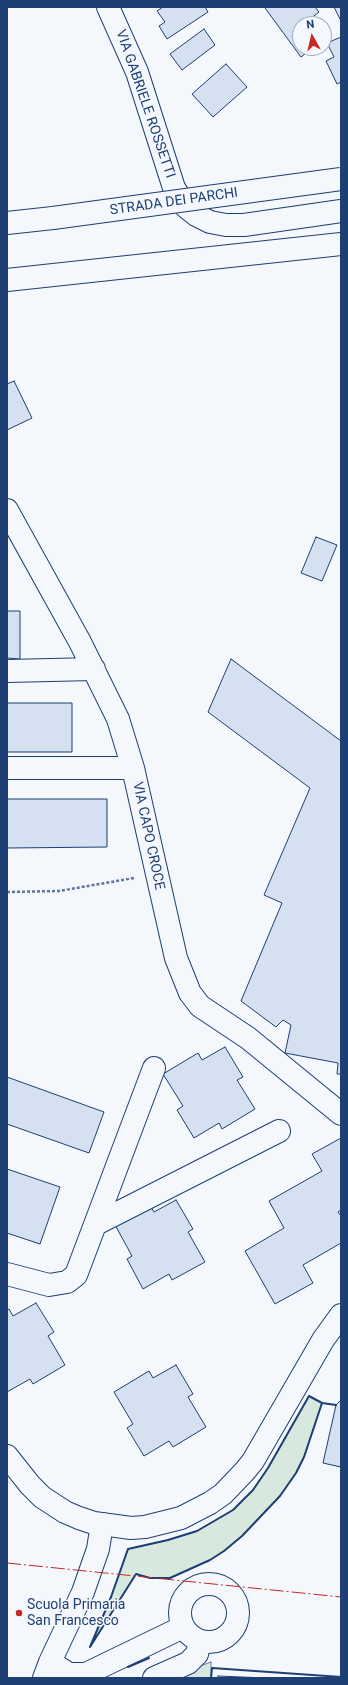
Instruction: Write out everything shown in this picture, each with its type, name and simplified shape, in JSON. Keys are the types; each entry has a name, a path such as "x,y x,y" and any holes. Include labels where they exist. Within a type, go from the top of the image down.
{"main road":[{"name":"VIA GABRIELE ROSSETTI","path":"108,7 137,72 174,188 186,207 196,215 210,222 234,226 341,211"},
{"name":"STRADA DEI PARCHI","path":"7,223 341,179"},
{"path":"7,280 341,244"},
{"name":"VIA CAPO CROCE","path":"7,510 94,669 118,719 133,768 156,874 178,965 184,983 195,1000 207,1011 248,1038 341,1114"},
{"path":"7,671 94,669"},
{"path":"7,768 133,768"},
{"path":"7,1274 49,1285 72,1280 79,1270 154,1068"},
{"path":"96,1224 279,1131"},
{"path":"7,1456 30,1485 53,1506 72,1515 102,1524 131,1528 162,1524 197,1511 223,1494 253,1461 315,1353 341,1315"},
{"path":"102,1524 98,1549 83,1592 47,1670 69,1674 86,1674 183,1627"},
{"path":"210,1584 220,1586 234,1599 238,1609 234,1628 227,1636 219,1641 200,1641 192,1637 183,1627 179,1613 181,1604 185,1596 192,1589 200,1585 210,1584"},
{"path":"154,1678 188,1663 196,1654 200,1641"}],"path":[{"path":"7,892 59,891 156,874"}],"shaded area":[{"path":"309,1396 322,1403 304,1457 296,1473 280,1496 242,1536 210,1560 170,1578 150,1578 136,1574 90,1647 111,1597 128,1549 168,1540 197,1531 233,1510 253,1490 268,1468"},
{"path":"211,1662 211,1678 168,1678"}],"building":[{"path":"163,7 205,7 208,12 167,39 159,26 165,22 157,11"},
{"path":"315,7 319,12 314,16 292,16 292,45 265,8"},
{"path":"334,7 341,7 341,21"},
{"path":"204,29 215,45 182,70 170,54"},
{"path":"341,37 341,82 337,84 326,61 334,57 332,53 332,41"},
{"path":"226,64 247,87 213,117 192,94"},
{"path":"14,381 32,418 7,430 7,384"},
{"path":"316,537 337,545 322,581 301,573"},
{"path":"7,611 20,611 20,659 7,658"},
{"path":"231,659 341,741 341,1074 337,1074 338,1063 285,1053 291,1025 283,1020 276,1027 241,1001 282,903 264,895 310,788 208,712"},
{"path":"7,703 72,703 72,752 7,752"},
{"path":"7,799 107,799 107,847 7,848"},
{"path":"225,1047 243,1077 237,1080 255,1109 222,1129 219,1123 194,1138 177,1110 183,1106 163,1074 198,1053 202,1060"},
{"path":"7,1077 104,1112 89,1153 7,1124"},
{"path":"341,1138 341,1210 338,1212 341,1216 341,1243 303,1265 313,1283 275,1304 245,1251 284,1228 269,1201 322,1171 312,1154"},
{"path":"7,1169 60,1187 40,1244 7,1233"},
{"path":"176,1200 193,1229 188,1232 205,1262 172,1280 169,1274 143,1289 127,1259 132,1256 114,1223 149,1204 154,1212"},
{"path":"36,1303 54,1332 48,1336 65,1365 33,1384 30,1379 7,1392 7,1310 9,1309 13,1316"},
{"path":"176,1365 193,1394 188,1397 206,1427 173,1447 169,1441 144,1456 127,1428 133,1424 114,1392 149,1371 153,1378"},
{"path":"341,1400 341,1467 323,1463 336,1405"},
{"path":"218,1676 265,1678 218,1678"}],"wall":[{"path":"309,1396 322,1403 304,1457 296,1473 280,1496 242,1536 210,1560 170,1578 150,1578 136,1574 90,1647 111,1597 128,1549 168,1540 197,1531 233,1510 253,1490 268,1468 309,1396"},
{"path":"322,1403 336,1405"},
{"path":"128,1667 149,1658"},
{"path":"211,1678 212,1668 341,1677"}],"power":[{"path":"7,1563 341,1597"}],"place":[{"name":"Scuola Primaria San Francesco","path":"19,1613"}]}
